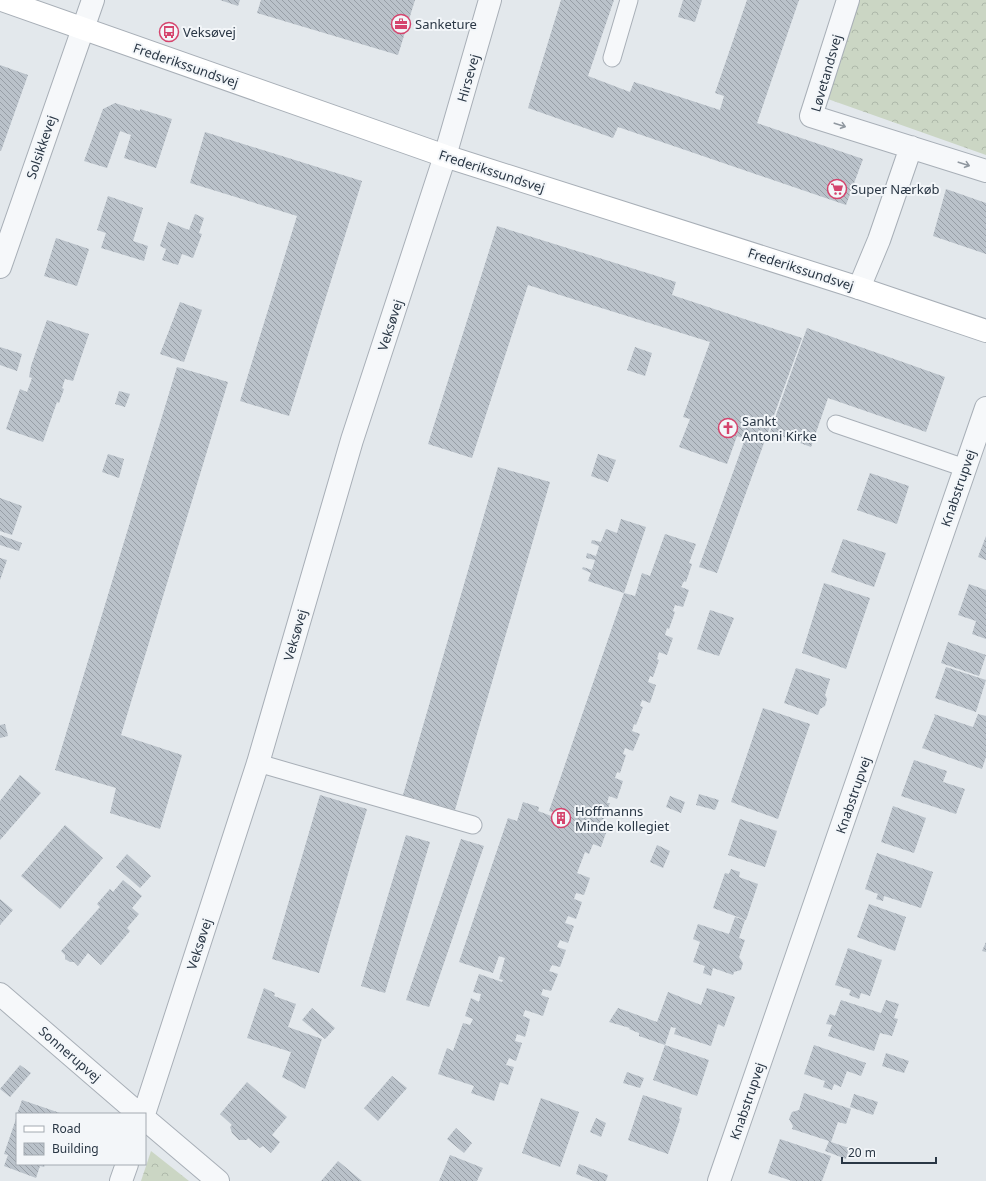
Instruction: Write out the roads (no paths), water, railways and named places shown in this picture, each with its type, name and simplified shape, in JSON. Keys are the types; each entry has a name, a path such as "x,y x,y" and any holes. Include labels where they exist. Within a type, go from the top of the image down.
{"main road":[{"name":"Frederikssundsvej","path":"2,0 445,156 859,288 986,331"}],"street":[{"name":"Solsikkevej","path":"0,267 93,0"},
{"name":"Hirsevej","path":"445,156 490,0"},
{"name":"Løvetandsvej","path":"848,0 811,116 986,171"},
{"path":"859,288 879,240 911,147"},
{"name":"Veksøvej","path":"144,1113 258,763 352,440 445,156"},
{"name":"Knabstrupvej","path":"720,1181 986,408"},
{"name":"Sonnerupvej","path":"0,994 138,1113"},
{"path":"146,1120 218,1181"},
{"path":"121,1181 127,1165"}],"lane":[{"path":"612,58 629,0"},
{"path":"836,424 965,468"},
{"path":"258,763 473,825"}],"place":[{"name":"Sanketure","path":"401,24"},
{"name":"Veksøvej","path":"169,32"},
{"name":"Super Nærkøb","path":"837,189"},
{"name":"Sankt Antoni Kirke","path":"728,428"},
{"name":"Hoffmanns Minde kollegiet","path":"561,818"}]}
